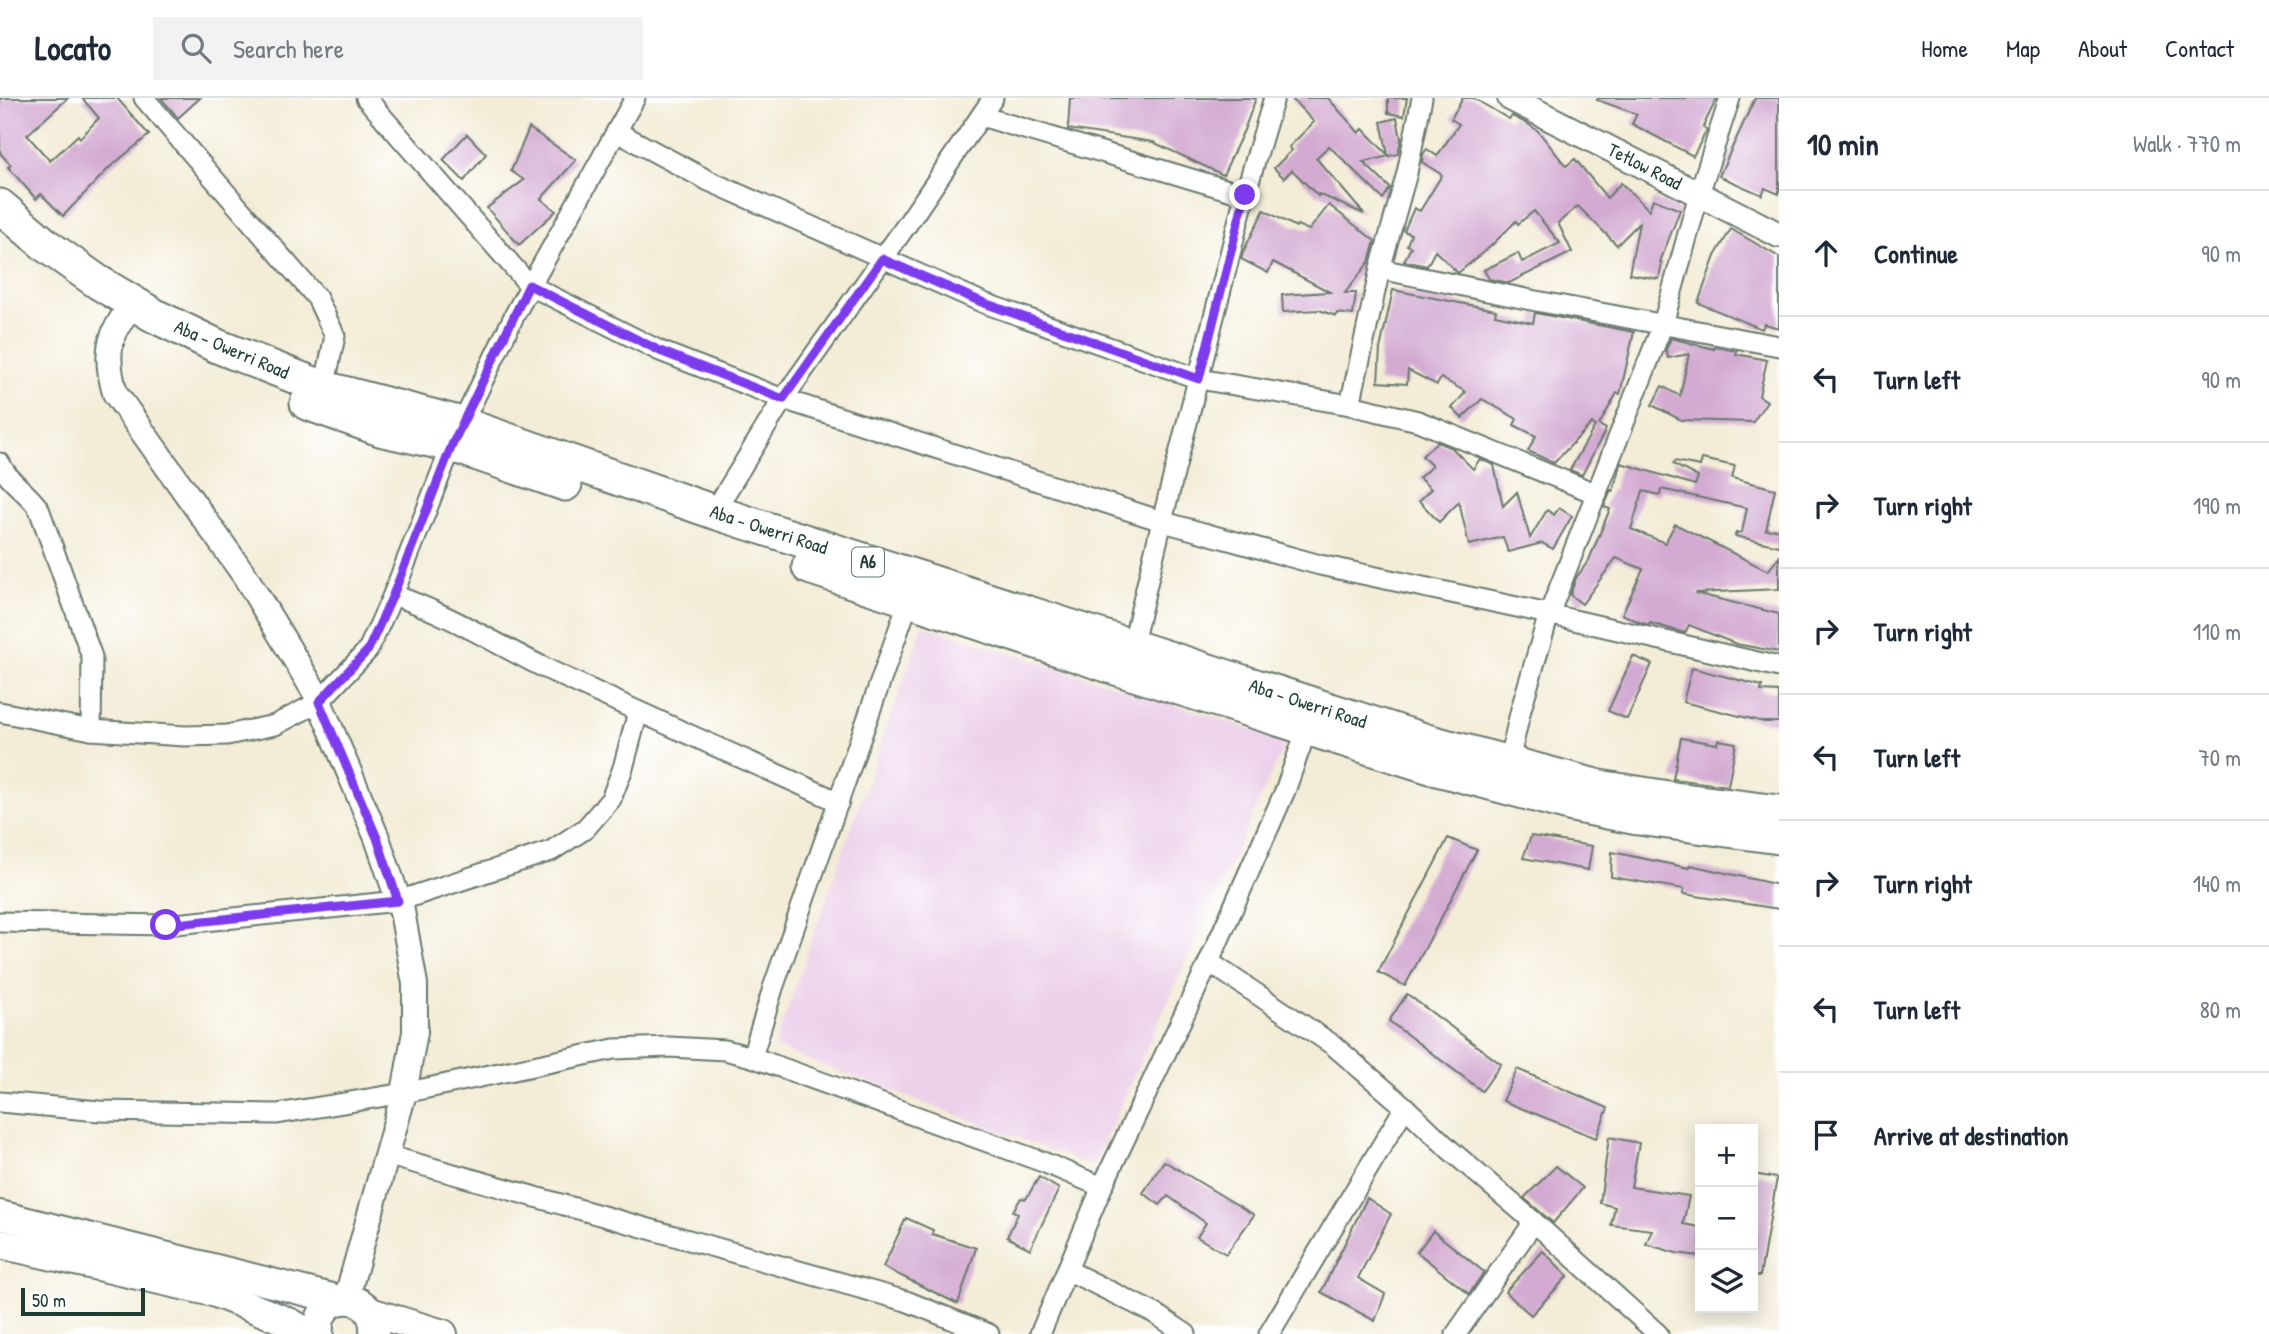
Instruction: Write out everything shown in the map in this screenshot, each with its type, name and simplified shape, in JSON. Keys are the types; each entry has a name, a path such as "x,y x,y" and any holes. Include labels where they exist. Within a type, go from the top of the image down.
{"highway":[{"name":"Aba - Owerri Road","path":"0,206 47,246 98,282 148,337 291,397 383,430 457,434 714,512 1129,659 1506,774 1779,812"},
{"name":"Aba - Owerri Road","path":"0,234 36,265 126,312 324,388 909,600 1129,659"},
{"name":"Aba - Owerri Road","path":"1506,774 1573,805 1638,818 1779,837"}],"main road":[{"path":"0,1215 357,1312"},
{"path":"0,1244 213,1292 291,1323 310,1334"},
{"path":"319,1334 322,1314 330,1305 443,1334"}],"street":[{"path":"144,98 317,298 335,336 324,388"},
{"path":"366,98 529,285 660,351 783,399 1162,521 1320,565 1779,667"},
{"path":"714,512 783,399 993,98"},
{"path":"1129,659 1245,195 1274,98"},
{"path":"1350,405 1422,98"},
{"name":"Tetlow Road","path":"1510,98 1779,235"},
{"path":"1506,774 1521,709 1549,614 1663,324 1699,194 1730,98"},
{"path":"0,712 91,730 227,736 275,725 319,702 368,650 393,595 457,434 529,285 617,131 627,101"},
{"path":"981,116 1245,195"},
{"path":"617,131 709,181 984,303 1199,379 1350,405 1418,421 1597,494"},
{"path":"1380,269 1779,346"},
{"path":"126,312 109,345 109,369 116,393 245,576 319,702 377,838 398,901 415,984 415,1032 404,1093 386,1155 357,1312"},
{"path":"0,463 11,480 32,497 40,509 79,618 92,657 91,730"},
{"path":"393,595 424,606 493,643 638,712 839,802"},
{"path":"752,1057 773,988 909,600"},
{"path":"0,922 166,925 398,901 551,851 585,829 611,799 623,768 638,712"},
{"path":"1040,1334 1102,1187 1209,962 1285,791 1312,717"},
{"path":"1209,962 1333,1045 1658,1334"},
{"path":"0,1102 99,1111 277,1114 404,1093 614,1049 669,1047 725,1050 752,1057 1043,1162 1102,1187"},
{"path":"1269,1334 1405,1107"},
{"path":"386,1155 906,1301 989,1334"},
{"path":"1456,1334 1534,1222"},
{"path":"1067,1270 1154,1313 1186,1334"}],"shaded area":[{"path":"923,625 1287,740 1093,1166 774,1047"}],"building":[{"path":"0,98 68,98 27,135 50,161 78,135 80,138 99,118 82,98 117,98 149,135 110,167 63,216 41,194 36,199 8,167 11,165 0,153"},
{"path":"161,98 200,98 178,118"},
{"path":"1070,98 1256,98 1223,175 1153,142 1068,129"},
{"path":"1291,98 1328,98 1359,133 1363,129 1388,155 1381,122 1397,118 1401,139 1398,154 1363,162 1390,188 1383,199 1329,146 1316,158 1364,214 1319,194 1318,196 1292,170 1284,178 1274,168 1292,150 1289,147 1314,122"},
{"path":"1388,98 1407,98 1404,116 1388,113"},
{"path":"1463,98 1473,98 1509,119 1512,116 1528,124 1538,131 1566,166 1575,159 1607,198 1621,183 1649,210 1653,199 1680,210 1660,262 1659,279 1629,274 1639,223 1617,245 1578,206 1558,223 1572,252 1509,283 1489,279 1484,270 1518,253 1522,262 1560,243 1534,211 1518,224 1516,221 1458,273 1435,251 1427,266 1404,261 1411,247 1407,245 1411,234 1404,231 1414,208 1420,211 1442,175 1422,162 1423,154 1427,149 1437,156 1459,124 1451,119"},
{"path":"1717,98 1703,127 1707,130 1693,156 1632,124 1637,114 1597,100"},
{"path":"1755,98 1779,98 1779,194 1765,188 1762,195 1719,176"},
{"path":"529,128 576,160 541,199 556,211 519,245 487,208 524,180 511,171"},
{"path":"467,134 486,154 464,181 443,160"},
{"path":"1329,205 1375,241 1369,262 1345,293 1356,293 1353,315 1337,313 1336,316 1319,310 1283,312 1282,295 1330,292 1273,262 1268,273 1241,259 1244,250 1264,210 1296,227 1297,225 1309,230"},
{"path":"1731,229 1779,257 1779,328 1764,324 1762,329 1698,303 1715,256"},
{"path":"1393,290 1496,310 1495,315 1533,323 1535,313 1634,332 1620,394 1617,393 1599,425 1606,429 1582,475 1570,470 1595,426 1592,423 1554,463 1528,451 1536,436 1514,425 1517,419 1482,399 1462,418 1452,408 1466,392 1441,378 1437,385 1408,370 1407,384 1378,382 1380,349"},
{"path":"1671,338 1767,360 1759,396 1767,401 1753,422 1681,420 1652,405 1662,386 1680,396 1689,354 1668,358 1666,349"},
{"path":"1437,442 1452,448 1473,469 1480,459 1494,465 1503,506 1517,492 1530,538 1547,510 1554,515 1559,508 1572,516 1553,549 1542,543 1508,552 1503,537 1469,545 1459,502 1439,522 1419,501 1431,489 1419,478 1432,466 1422,456"},
{"path":"1702,459 1735,466 1732,478 1775,489 1766,530 1779,529 1779,546 1735,536 1736,533 1742,532 1747,508 1661,489 1660,495 1643,491 1631,529 1665,543 1675,524 1768,571 1779,557 1779,589 1695,593 1779,614 1779,652 1736,644 1689,625 1685,633 1641,623 1622,614 1643,569 1616,558 1582,604 1570,595 1576,578 1589,560 1610,509 1604,507 1611,490 1613,491 1621,463 1695,485 1698,477 1673,464 1675,461 1700,466"},
{"path":"1633,656 1652,664 1627,719 1608,711"},
{"path":"1692,668 1762,686 1761,691 1779,692 1779,722 1764,722 1683,702"},
{"path":"1681,738 1717,744 1718,740 1736,743 1728,786 1673,779"},
{"path":"1531,836 1592,846 1588,870 1523,858"},
{"path":"1448,838 1477,850 1405,986 1378,972"},
{"path":"1612,852 1689,868 1690,865 1779,885 1779,909 1683,894 1684,889 1611,877"},
{"path":"1407,994 1501,1064 1482,1091 1389,1021"},
{"path":"1517,1069 1608,1108 1596,1138 1503,1101"},
{"path":"1609,1137 1639,1143 1631,1187 1689,1196 1683,1224 1695,1226 1695,1255 1646,1244 1652,1230 1611,1225 1615,1207 1600,1203"},
{"path":"1164,1161 1254,1215 1226,1254 1197,1237 1206,1223 1168,1196 1160,1205 1143,1193"},
{"path":"1556,1166 1583,1188 1553,1223 1524,1198"},
{"path":"1758,1175 1777,1178 1758,1276"},
{"path":"1039,1177 1059,1189 1030,1249 1007,1237 1018,1214 1013,1211 1021,1198 1026,1199"},
{"path":"1367,1198 1391,1214 1358,1278 1385,1294 1375,1321 1321,1292"},
{"path":"906,1218 933,1230 932,1234 976,1248 958,1304 883,1267"},
{"path":"1433,1231 1484,1272 1469,1294 1417,1252"},
{"path":"1543,1251 1568,1276 1531,1315 1505,1292"}],"route":[{"path":"166,925 398,901 377,838 319,702 368,650 393,595 452,445 529,285 660,351 783,399 882,259 984,303 1199,379 1245,195"}]}
